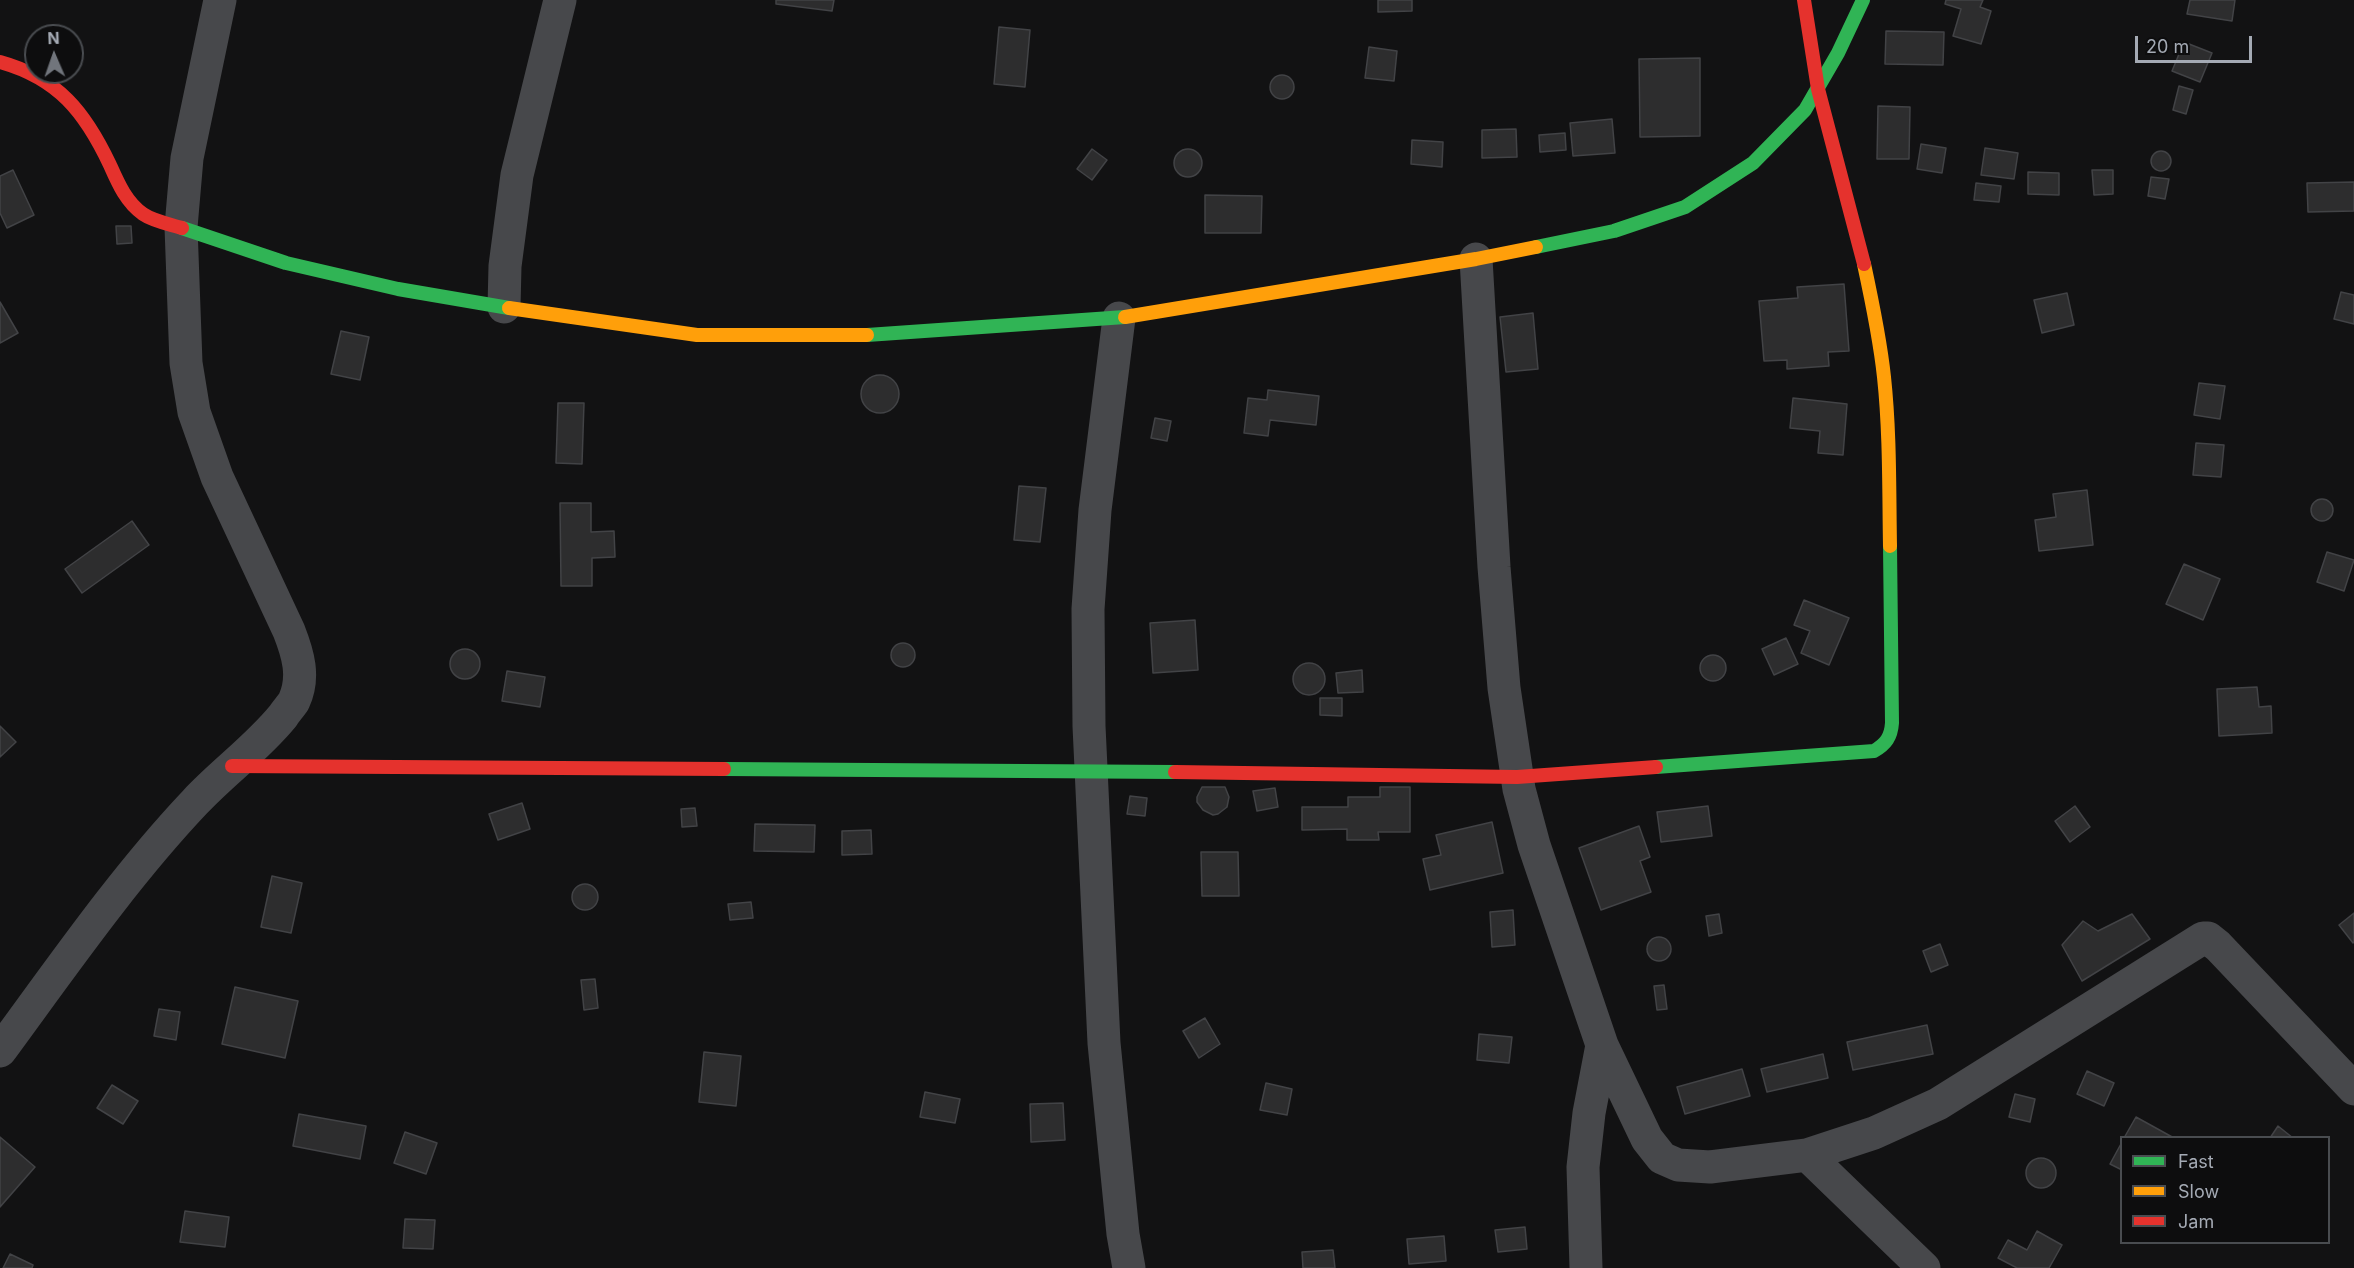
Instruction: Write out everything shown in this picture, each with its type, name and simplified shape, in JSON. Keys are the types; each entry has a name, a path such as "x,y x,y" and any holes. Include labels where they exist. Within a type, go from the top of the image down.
{"street":[{"path":"0,1050 144,861 195,802 274,727 294,702 300,675 297,651 289,631 217,477 194,412 186,363 181,227 188,158 220,0"},
{"path":"504,307 505,266 517,175 560,0"},
{"path":"232,766 1092,771 1516,777 1860,753 1874,751 1885,746 1891,738 1888,425 1884,375 1860,243 1818,89 1804,0"},
{"path":"0,62 29,72 74,105 106,159 125,199 145,216 228,245 286,263 398,289 548,315 697,335 866,336 1119,318 1476,259 1614,231 1685,207 1753,163 1805,110 1863,0"},
{"path":"1476,259 1494,567 1504,688 1516,777 1534,845 1602,1045 1647,1139 1662,1158 1678,1166 1710,1167 1807,1155 1874,1134 1938,1104 2208,938 2354,1089"},
{"path":"1119,318 1095,510 1088,609 1092,771 1104,1043 1123,1234 1129,1268"},
{"path":"1586,1268 1583,1167 1589,1113 1602,1045"},
{"path":"1807,1155 1924,1268"}],"building":[{"path":"776,0 834,0 832,11 776,4"},
{"path":"1378,0 1412,0 1412,11 1378,12"},
{"path":"1946,0 1983,0 1980,7 1991,11 1981,44 1953,36 1961,9 1945,4"},
{"path":"2190,0 2235,0 2232,21 2187,14"},
{"path":"999,27 1030,30 1025,87 994,84"},
{"path":"1886,31 1944,32 1943,65 1885,64"},
{"path":"2184,42 2212,53 2200,82 2172,71"},
{"path":"1369,47 1397,51 1394,81 1365,78"},
{"path":"1700,58 1700,136 1640,137 1639,59"},
{"path":"1282,75 1287,76 1293,82 1293,92 1287,98 1282,99 1277,98 1271,92 1270,87 1271,82 1277,76"},
{"path":"2179,86 2193,90 2186,114 2173,110"},
{"path":"1878,106 1910,107 1909,159 1877,159"},
{"path":"1612,119 1615,153 1573,156 1570,123"},
{"path":"1516,129 1517,157 1482,158 1482,130"},
{"path":"1565,133 1566,150 1540,152 1539,135"},
{"path":"1412,140 1443,142 1442,167 1411,164"},
{"path":"1921,144 1946,148 1942,173 1917,169"},
{"path":"1985,148 2018,153 2014,179 1981,175"},
{"path":"1092,149 1107,160 1092,180 1077,169"},
{"path":"1188,149 1198,153 1202,163 1198,173 1188,177 1178,173 1174,163 1178,153"},
{"path":"2157,151 2165,151 2171,157 2171,165 2165,171 2157,171 2151,165 2151,157"},
{"path":"13,170 34,215 7,228 0,213 0,176"},
{"path":"2092,170 2113,170 2113,194 2094,195"},
{"path":"2028,172 2059,173 2059,195 2028,194"},
{"path":"2151,177 2169,179 2165,199 2148,196"},
{"path":"2354,182 2354,211 2308,212 2307,183"},
{"path":"1976,183 2001,186 1999,202 1974,200"},
{"path":"1205,195 1262,196 1261,233 1205,233"},
{"path":"116,226 131,226 132,243 117,244"},
{"path":"1844,284 1849,351 1828,352 1829,366 1787,369 1787,360 1764,361 1759,301 1798,298 1797,287"},
{"path":"2341,292 2354,295 2354,324 2334,319"},
{"path":"2067,293 2074,325 2042,333 2034,300"},
{"path":"0,302 18,333 0,343"},
{"path":"1533,313 1538,369 1506,372 1500,317"},
{"path":"341,331 369,337 360,380 331,374"},
{"path":"880,375 893,381 899,394 893,407 880,413 867,407 861,394 867,381"},
{"path":"2199,383 2225,386 2220,419 2194,415"},
{"path":"1268,390 1319,396 1316,425 1270,420 1268,436 1244,433 1248,398 1267,400"},
{"path":"1793,398 1847,404 1843,455 1818,453 1820,431 1790,428"},
{"path":"558,403 584,403 582,464 556,463"},
{"path":"1155,418 1171,421 1167,441 1151,438"},
{"path":"2196,443 2224,445 2221,477 2193,475"},
{"path":"1019,486 1046,488 1040,542 1014,540"},
{"path":"2087,490 2093,545 2039,551 2035,520 2056,517 2053,494"},
{"path":"2322,499 2330,502 2333,510 2330,518 2322,521 2314,518 2311,510 2314,502"},
{"path":"560,503 591,503 591,532 614,531 615,557 592,558 592,586 561,586"},
{"path":"132,521 149,545 82,593 65,569"},
{"path":"2327,552 2354,560 2344,591 2317,582"},
{"path":"2184,564 2220,579 2203,620 2166,604"},
{"path":"1804,600 1849,618 1829,665 1801,653 1810,631 1794,625"},
{"path":"1195,620 1198,670 1153,673 1150,623"},
{"path":"1786,638 1798,664 1774,675 1762,649"},
{"path":"903,643 908,644 914,650 914,660 908,666 903,667 898,666 892,660 891,655 892,650 898,644"},
{"path":"465,649 476,653 480,664 476,675 465,679 454,675 450,664 454,653"},
{"path":"1713,655 1722,659 1726,668 1722,677 1713,681 1704,677 1700,668 1704,659"},
{"path":"1309,663 1321,667 1325,679 1321,691 1309,695 1297,691 1293,679 1297,667"},
{"path":"1362,670 1363,692 1338,693 1336,673"},
{"path":"507,671 545,677 540,707 502,701"},
{"path":"2257,687 2259,707 2271,706 2272,733 2219,736 2217,689"},
{"path":"1320,698 1342,698 1342,716 1320,715"},
{"path":"0,726 16,742 0,757"},
{"path":"1202,787 1225,787 1229,797 1227,807 1213,815 1203,810 1197,802"},
{"path":"1380,787 1410,787 1410,832 1378,832 1379,840 1347,840 1347,829 1302,830 1302,807 1348,807 1348,797 1380,797"},
{"path":"1275,788 1278,807 1257,811 1253,791"},
{"path":"1130,796 1147,798 1145,816 1127,814"},
{"path":"522,803 530,829 498,840 489,814"},
{"path":"1708,806 1712,836 1661,842 1657,812"},
{"path":"2075,806 2090,827 2070,842 2055,821"},
{"path":"695,808 697,826 682,827 681,809"},
{"path":"1492,822 1503,873 1430,890 1423,859 1441,855 1436,835"},
{"path":"755,824 815,825 814,852 754,851"},
{"path":"1639,826 1650,857 1640,861 1651,892 1601,910 1579,848"},
{"path":"871,830 872,854 842,855 842,831"},
{"path":"1201,852 1238,852 1239,896 1202,896"},
{"path":"272,876 302,883 291,933 261,927"},
{"path":"585,884 594,888 598,897 594,906 585,910 576,906 572,897 576,888"},
{"path":"751,902 753,918 730,920 728,904"},
{"path":"1513,910 1515,945 1492,947 1490,912"},
{"path":"2354,913 2354,942 2353,943 2339,925"},
{"path":"1719,914 1722,933 1709,936 1706,916"},
{"path":"2132,914 2150,939 2082,981 2062,945 2083,921 2098,931"},
{"path":"1659,937 1667,941 1671,949 1667,957 1659,961 1651,957 1647,949 1651,941"},
{"path":"1940,944 1948,965 1931,972 1923,951"},
{"path":"595,979 598,1008 584,1010 581,980"},
{"path":"1664,985 1667,1009 1657,1010 1654,986"},
{"path":"235,987 298,1001 285,1058 222,1044"},
{"path":"159,1009 180,1012 176,1040 154,1036"},
{"path":"1205,1018 1220,1044 1199,1058 1183,1031"},
{"path":"1927,1025 1933,1054 1853,1070 1847,1042"},
{"path":"1479,1034 1512,1037 1509,1063 1477,1060"},
{"path":"704,1052 741,1056 736,1106 699,1102"},
{"path":"1823,1054 1828,1078 1767,1092 1761,1069"},
{"path":"1742,1069 1750,1096 1685,1114 1677,1087"},
{"path":"2087,1071 2114,1083 2104,1106 2077,1094"},
{"path":"1266,1083 1292,1089 1287,1115 1260,1110"},
{"path":"112,1085 138,1101 123,1124 97,1108"},
{"path":"925,1092 960,1099 955,1123 920,1117"},
{"path":"2015,1094 2035,1099 2030,1122 2009,1117"},
{"path":"1063,1103 1065,1140 1031,1142 1030,1104"},
{"path":"299,1114 366,1126 360,1159 293,1146"},
{"path":"2136,1117 2170,1136 2125,1136"},
{"path":"2278,1126 2290,1136 2271,1136"},
{"path":"405,1132 437,1143 426,1174 394,1163"},
{"path":"0,1137 35,1167 0,1207"},
{"path":"2120,1146 2120,1169 2110,1164"},
{"path":"2041,1158 2052,1162 2056,1173 2052,1184 2041,1188 2030,1184 2026,1173 2030,1162"},
{"path":"185,1211 229,1217 225,1247 180,1242"},
{"path":"405,1219 435,1220 433,1249 403,1248"},
{"path":"1525,1227 1527,1249 1498,1252 1495,1230"},
{"path":"2037,1231 2062,1245 2049,1268 2017,1268 1998,1258 2008,1240 2027,1250"},
{"path":"1444,1236 1446,1261 1409,1264 1407,1239"},
{"path":"1333,1250 1335,1268 1303,1268 1302,1252"},
{"path":"10,1254 33,1265 32,1268 3,1268"}],"traffic: fast":[{"path":"1536,247 1614,231 1685,207 1753,163 1805,110 1838,53 1863,0"},
{"path":"182,228 286,263 398,289 509,308"},
{"path":"867,335 1125,317"},
{"path":"1656,767 1874,751 1882,746 1889,736 1892,723 1890,546"},
{"path":"724,769 1175,772"}],"traffic: slow":[{"path":"1125,317 1536,247"},
{"path":"1864,264 1878,334 1886,398 1890,546"},
{"path":"509,308 697,335 867,335"}],"traffic: jam":[{"path":"1804,0 1818,89 1864,264"},
{"path":"0,62 38,77 54,88 80,113 100,146 119,185 132,204 147,216 182,228"},
{"path":"232,766 724,769"},
{"path":"1175,772 1517,777 1656,767"}]}
